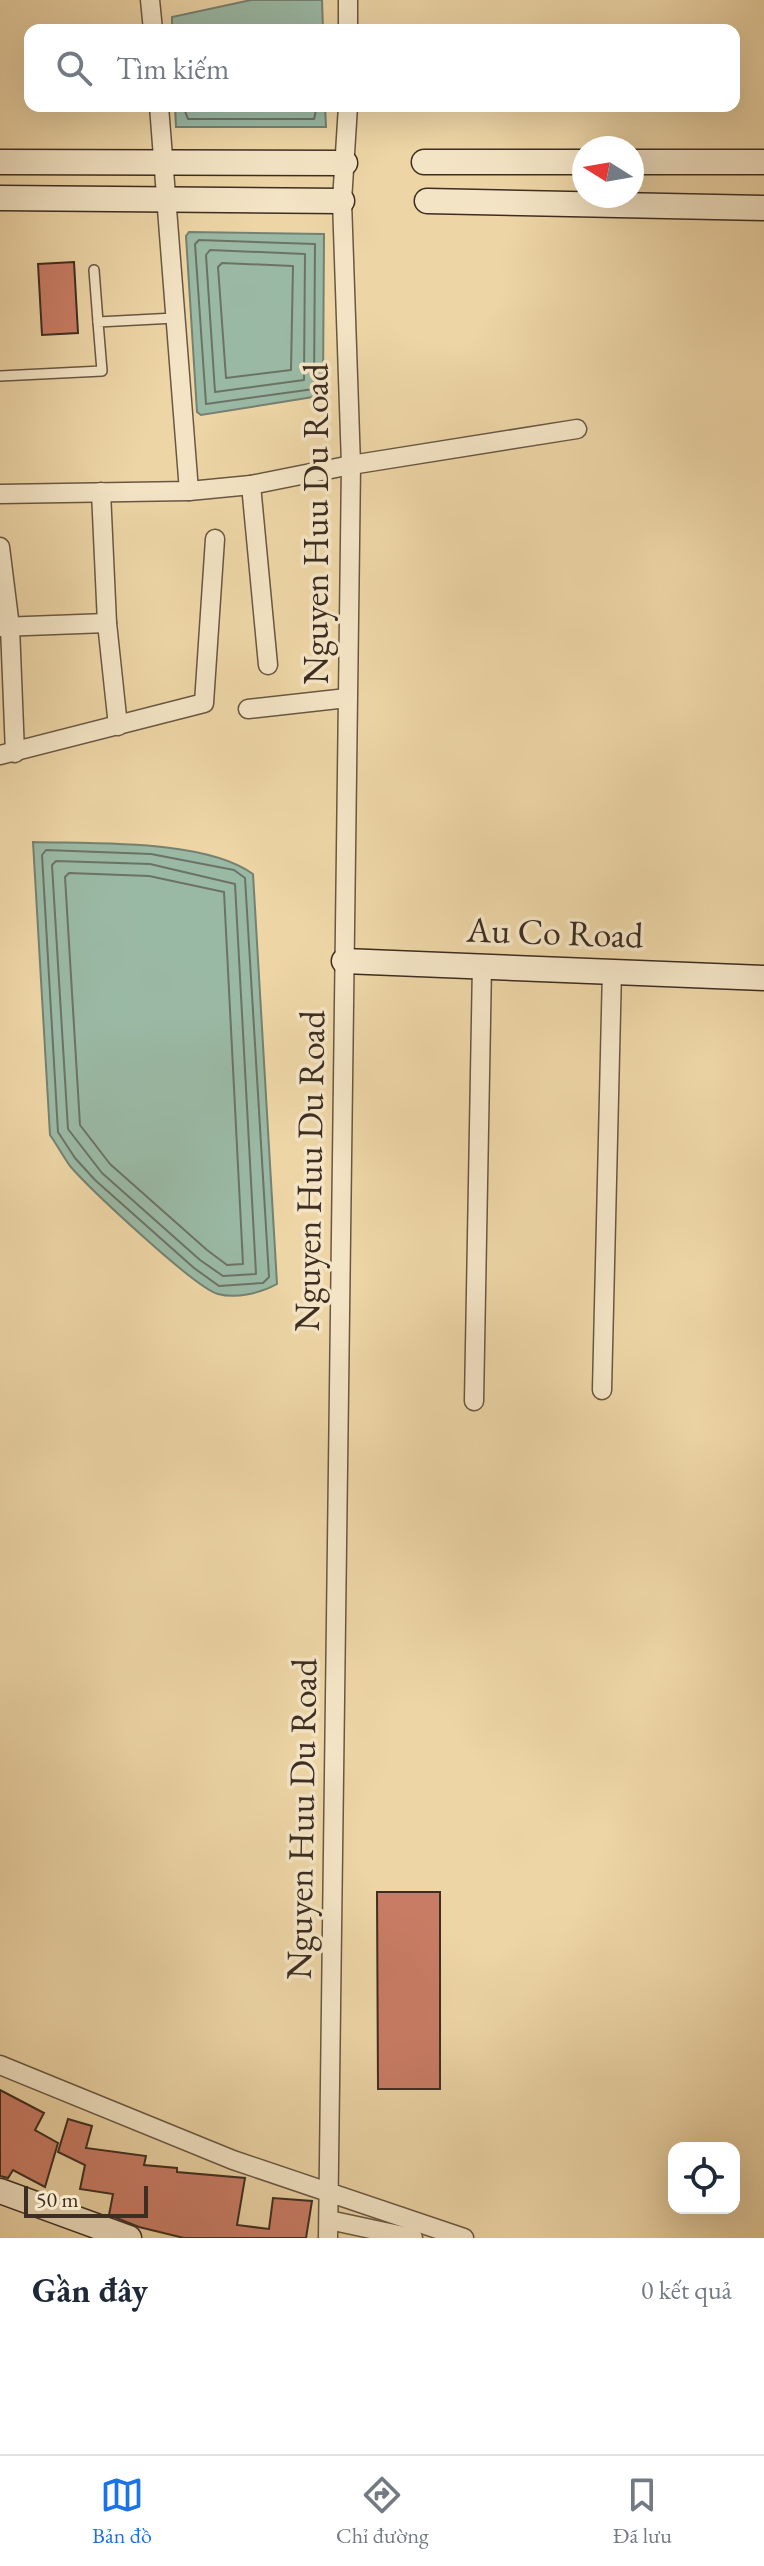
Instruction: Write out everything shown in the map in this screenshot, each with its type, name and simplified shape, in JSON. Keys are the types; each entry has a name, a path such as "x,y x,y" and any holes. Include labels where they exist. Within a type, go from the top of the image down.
{"main road":[{"path":"0,162 345,163"},
{"path":"424,162 572,162"},
{"path":"644,162 764,162"},
{"path":"0,198 342,201"},
{"path":"427,201 764,208"},
{"name":"Au Co Road","path":"344,961 764,978"},
{"path":"0,2191 129,2238"}],"street":[{"path":"150,0 152,24"},
{"path":"348,0 348,24"},
{"path":"159,112 189,491"},
{"name":"Nguyen Huu Du Road","path":"328,2229 351,465 342,201 348,112"},
{"path":"0,494 189,491 251,485 351,465 577,429"},
{"path":"251,485 268,665"},
{"path":"101,492 107,623 118,726"},
{"path":"0,547 7,754 204,703 215,539"},
{"path":"5,627 107,623"},
{"path":"248,709 347,698"},
{"path":"474,1401 482,965"},
{"path":"602,1390 612,970"},
{"path":"0,2065 233,2160 329,2195 464,2238"},
{"path":"328,2229 413,2238"}],"lane":[{"path":"0,376 102,371 94,270"},
{"path":"98,322 175,318"}],"water":[{"path":"251,0 322,0 323,24 172,24 172,17"},
{"path":"175,112 325,112 326,127 176,127"},
{"path":"189,232 324,234 323,388 319,396 201,415 197,412 186,236"},
{"path":"33,842 178,849 232,863 253,874 277,1284 233,1296 206,1288 166,1257 98,1194 70,1166 50,1135"}],"building":[{"path":"74,262 78,333 42,335 38,264"},
{"path":"377,1892 440,1892 440,2089 378,2089"},
{"path":"0,2090 44,2113 35,2130 58,2143 45,2187 13,2170 8,2178 0,2176"},
{"path":"68,2119 92,2126 86,2148 146,2156 144,2165 177,2168 177,2172 245,2178 237,2225 269,2229 273,2198 312,2201 306,2238 184,2238 139,2227 109,2215 113,2194 80,2189 85,2165 58,2152"}]}
